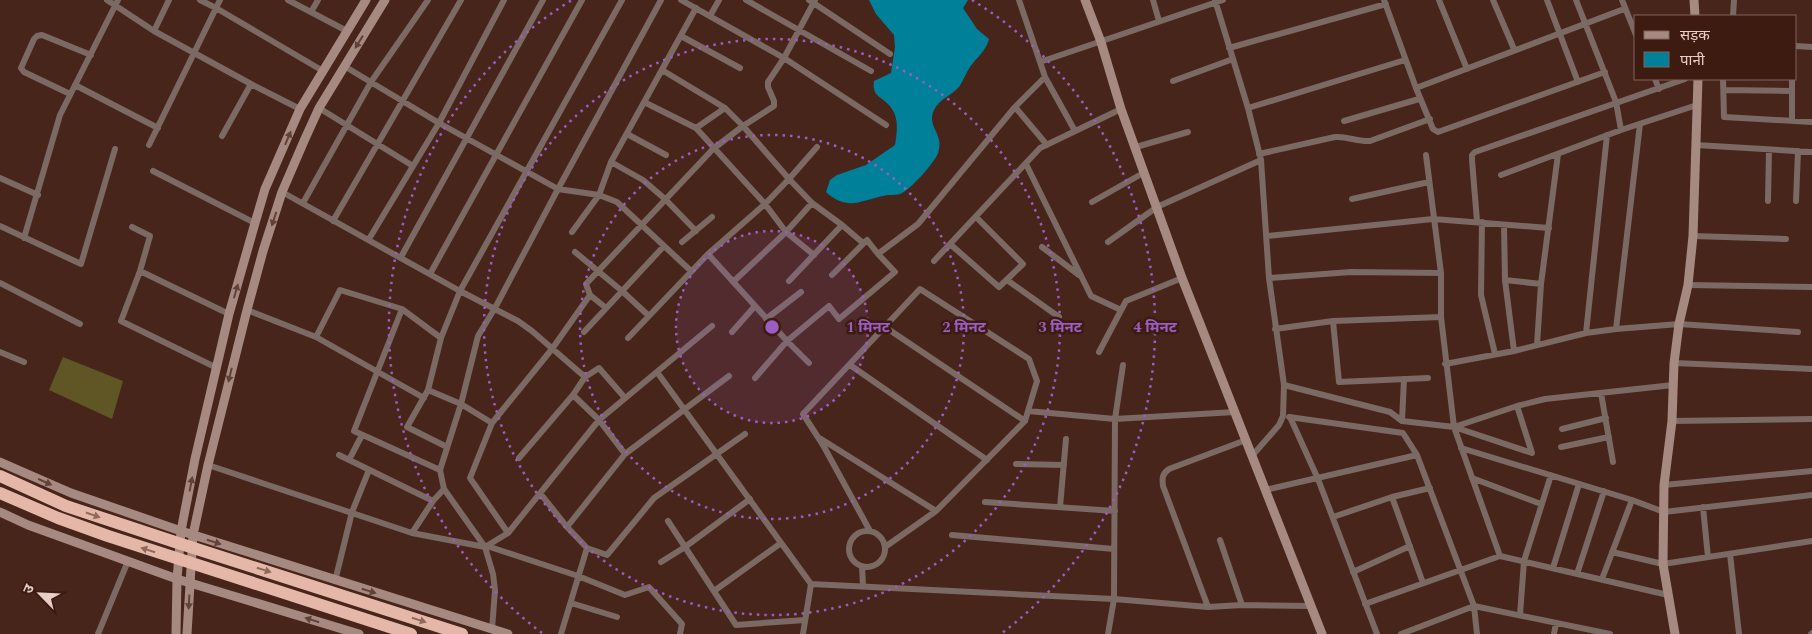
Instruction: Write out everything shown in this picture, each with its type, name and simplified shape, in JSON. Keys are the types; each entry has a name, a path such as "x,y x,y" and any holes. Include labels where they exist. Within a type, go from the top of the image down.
{"highway":[{"path":"0,476 66,506 178,544 462,634"},
{"path":"0,493 58,518 108,536 411,634"}],"street":[{"path":"107,0 117,2 154,31 300,109"},
{"path":"154,31 169,0"},
{"path":"200,0 323,72"},
{"path":"149,145 220,0"},
{"path":"288,0 347,31"},
{"path":"311,12 318,0"},
{"path":"176,634 176,579 181,531 229,314 265,189 300,109 366,0"},
{"path":"187,634 193,535 208,465 263,251 282,192 319,108 384,0"},
{"path":"303,203 371,82 428,0"},
{"path":"333,221 404,102 461,0"},
{"path":"369,239 439,123 504,0"},
{"path":"401,257 543,0"},
{"path":"430,274 582,0"},
{"path":"447,447 407,426 428,390 441,338 460,291 622,0"},
{"path":"492,629 494,582 486,546 444,489 440,470 461,404 478,336 495,308 661,0"},
{"path":"681,0 784,58 886,124"},
{"path":"710,16 719,0"},
{"path":"746,0 871,71"},
{"path":"1019,0 1045,77 1075,131"},
{"path":"1085,0 1102,42 1121,109 1182,278 1322,634"},
{"path":"1153,0 1159,21"},
{"path":"1439,0 1467,69"},
{"path":"1493,0 1514,49"},
{"path":"1547,0 1578,82"},
{"path":"1576,0 1616,102 1621,130"},
{"path":"1622,0 1634,31"},
{"path":"1694,0 1695,15"},
{"path":"1733,15 1734,0"},
{"path":"606,308 590,295 586,284 713,148 774,106 768,84 784,58 812,1 890,54"},
{"path":"1040,62 1218,1 1260,157 1269,278 1284,385 1283,416 1279,425 1252,456"},
{"path":"24,238 58,123 70,94 117,2"},
{"path":"1230,48 1385,2 1419,99 1430,119 1433,129 1438,132 1605,72"},
{"path":"572,232 599,195 611,162 696,8"},
{"path":"1416,88 1514,49 1624,9"},
{"path":"70,94 24,72 22,68 34,39 42,35 91,55"},
{"path":"680,36 740,68"},
{"path":"1797,46 1812,48"},
{"path":"1173,81 1233,59"},
{"path":"1248,108 1405,60"},
{"path":"344,66 439,123 558,189 599,195 617,202 691,271"},
{"path":"662,70 725,108 812,203 864,243"},
{"path":"878,254 918,224 1015,107 1045,77"},
{"path":"1656,80 1660,89"},
{"path":"1495,354 1482,295 1479,222 1472,155 1475,152 1682,80"},
{"path":"1675,634 1663,564 1664,485 1672,421 1674,363 1679,324 1688,285 1693,236 1698,80"},
{"path":"1723,80 1724,117 1812,122"},
{"path":"1792,80 1792,121"},
{"path":"222,136 251,84"},
{"path":"75,85 158,128"},
{"path":"1724,90 1791,92"},
{"path":"1344,121 1419,99"},
{"path":"644,102 696,128 765,204 786,232 814,255"},
{"path":"1501,175 1621,130 1698,105"},
{"path":"1015,107 1047,145"},
{"path":"319,108 413,166"},
{"path":"696,128 725,108"},
{"path":"934,261 1040,148 1121,109"},
{"path":"1108,242 1157,207 1260,157 1341,136 1364,142 1370,141 1430,119"},
{"path":"1616,329 1640,124"},
{"path":"1136,147 1188,132"},
{"path":"627,134 666,156"},
{"path":"1586,334 1607,135"},
{"path":"1696,145 1812,152"},
{"path":"628,338 708,254 765,204 817,147"},
{"path":"0,226 81,264 115,149"},
{"path":"1768,201 1769,150"},
{"path":"1796,201 1798,152"},
{"path":"1426,154 1441,273 1441,317 1454,428 1500,556"},
{"path":"1537,345 1541,284 1558,154"},
{"path":"611,162 643,180 665,199 696,231"},
{"path":"1026,164 1091,296 1121,310"},
{"path":"154,171 255,223"},
{"path":"1092,202 1145,172"},
{"path":"0,178 38,195"},
{"path":"1352,199 1429,182"},
{"path":"282,192 518,321 585,377"},
{"path":"734,282 786,232 812,203"},
{"path":"682,242 712,217"},
{"path":"950,244 999,287 1022,264 976,217"},
{"path":"1267,236 1434,219 1548,228"},
{"path":"789,281 842,225"},
{"path":"1504,225 1505,280 1514,351"},
{"path":"132,227 150,236 140,271 121,321 217,368"},
{"path":"1693,236 1786,238"},
{"path":"755,378 787,341 829,306 840,319 895,272 867,240 832,275"},
{"path":"584,332 664,246"},
{"path":"1042,247 1082,278"},
{"path":"575,252 649,316"},
{"path":"708,254 766,319 809,363"},
{"path":"140,271 229,314"},
{"path":"1269,278 1351,272 1441,273"},
{"path":"1099,352 1126,301 1182,278"},
{"path":"1006,280 1058,316"},
{"path":"1505,280 1541,284"},
{"path":"0,283 80,324"},
{"path":"1688,285 1812,287"},
{"path":"870,531 819,438 802,414 920,289 1029,358 1037,381 1025,422 936,512 885,547"},
{"path":"316,337 340,290 402,309 441,338"},
{"path":"766,319 801,292"},
{"path":"508,532 470,478 492,423 552,349 590,295"},
{"path":"732,332 755,306"},
{"path":"402,309 354,431 440,470"},
{"path":"247,310 316,337 424,398"},
{"path":"1275,329 1332,321 1441,317"},
{"path":"1332,321 1339,382 1428,378"},
{"path":"1445,364 1616,329 1679,324 1798,332"},
{"path":"486,546 508,532 599,420 712,326"},
{"path":"885,327 1025,422"},
{"path":"0,352 24,362"},
{"path":"1674,363 1812,369"},
{"path":"850,365 987,460"},
{"path":"1108,634 1114,599 1115,419 1123,365"},
{"path":"519,458 573,395 585,377 599,368 625,398"},
{"path":"657,372 811,584 803,634"},
{"path":"567,527 625,454 728,376"},
{"path":"1402,421 1404,379"},
{"path":"1284,385 1390,412 1402,421 1454,428 1532,453 1517,406"},
{"path":"1454,428 1517,406 1545,399 1673,385"},
{"path":"428,390 461,404 492,423"},
{"path":"1601,393 1613,462"},
{"path":"573,395 599,420 625,454"},
{"path":"1028,411 1115,419 1235,412"},
{"path":"1283,416 1403,433 1417,455 1474,606 1477,634"},
{"path":"1290,418 1318,479 1377,634"},
{"path":"1562,429 1606,418"},
{"path":"1672,421 1812,420"},
{"path":"540,493 567,527 587,548 607,555 654,498 745,434"},
{"path":"349,460 362,435"},
{"path":"1560,447 1609,437"},
{"path":"819,438 936,512"},
{"path":"1060,507 1066,439"},
{"path":"1208,607 1162,486 1162,478 1164,472 1169,469 1246,440"},
{"path":"1461,448 1632,500 1664,512 1812,495"},
{"path":"339,455 433,501"},
{"path":"1265,490 1417,455"},
{"path":"0,462 71,493 181,531 508,634"},
{"path":"1016,464 1064,466"},
{"path":"208,465 412,533 486,546 578,576 626,595 649,586 682,624 680,634"},
{"path":"335,581 352,512 370,470"},
{"path":"1664,485 1812,471"},
{"path":"1520,615 1524,561 1550,475"},
{"path":"1472,478 1542,504"},
{"path":"1553,568 1579,484"},
{"path":"1332,517 1392,497 1430,488"},
{"path":"412,533 433,501 444,489"},
{"path":"1577,574 1604,492"},
{"path":"1392,497 1423,583"},
{"path":"660,562 685,547 750,499"},
{"path":"1602,579 1632,500"},
{"path":"985,502 1115,511"},
{"path":"1703,507 1708,557"},
{"path":"0,512 28,525 176,579 359,634"},
{"path":"668,521 736,625 805,620"},
{"path":"864,531 870,531 882,538 885,547 884,557 877,564 862,566 853,560 850,552 851,542 856,535 864,531"},
{"path":"952,535 1114,549"},
{"path":"1220,540 1242,605"},
{"path":"1612,552 1663,564 1812,541"},
{"path":"714,591 781,543"},
{"path":"1353,572 1410,546"},
{"path":"561,634 587,548"},
{"path":"1730,554 1739,634"},
{"path":"1365,604 1500,556 1668,595"},
{"path":"98,634 128,561"},
{"path":"862,566 863,586"},
{"path":"811,584 1114,599 1208,607 1242,605 1310,606"},
{"path":"571,603 617,617"},
{"path":"1401,634 1474,606 1610,634"},
{"path":"1554,634 1556,623"}],"shaded area":[{"path":"63,357 123,381 112,419 49,390"}],"water":[{"path":"869,0 968,0 963,8 977,29 989,39 986,47 970,67 959,87 939,103 934,110 932,121 940,146 936,157 922,175 906,191 900,194 885,195 860,202 847,203 834,198 826,192 830,180 837,175 866,165 895,145 896,136 897,122 894,113 889,105 877,94 874,87 874,81 891,73 895,47 894,35 876,14"}]}
